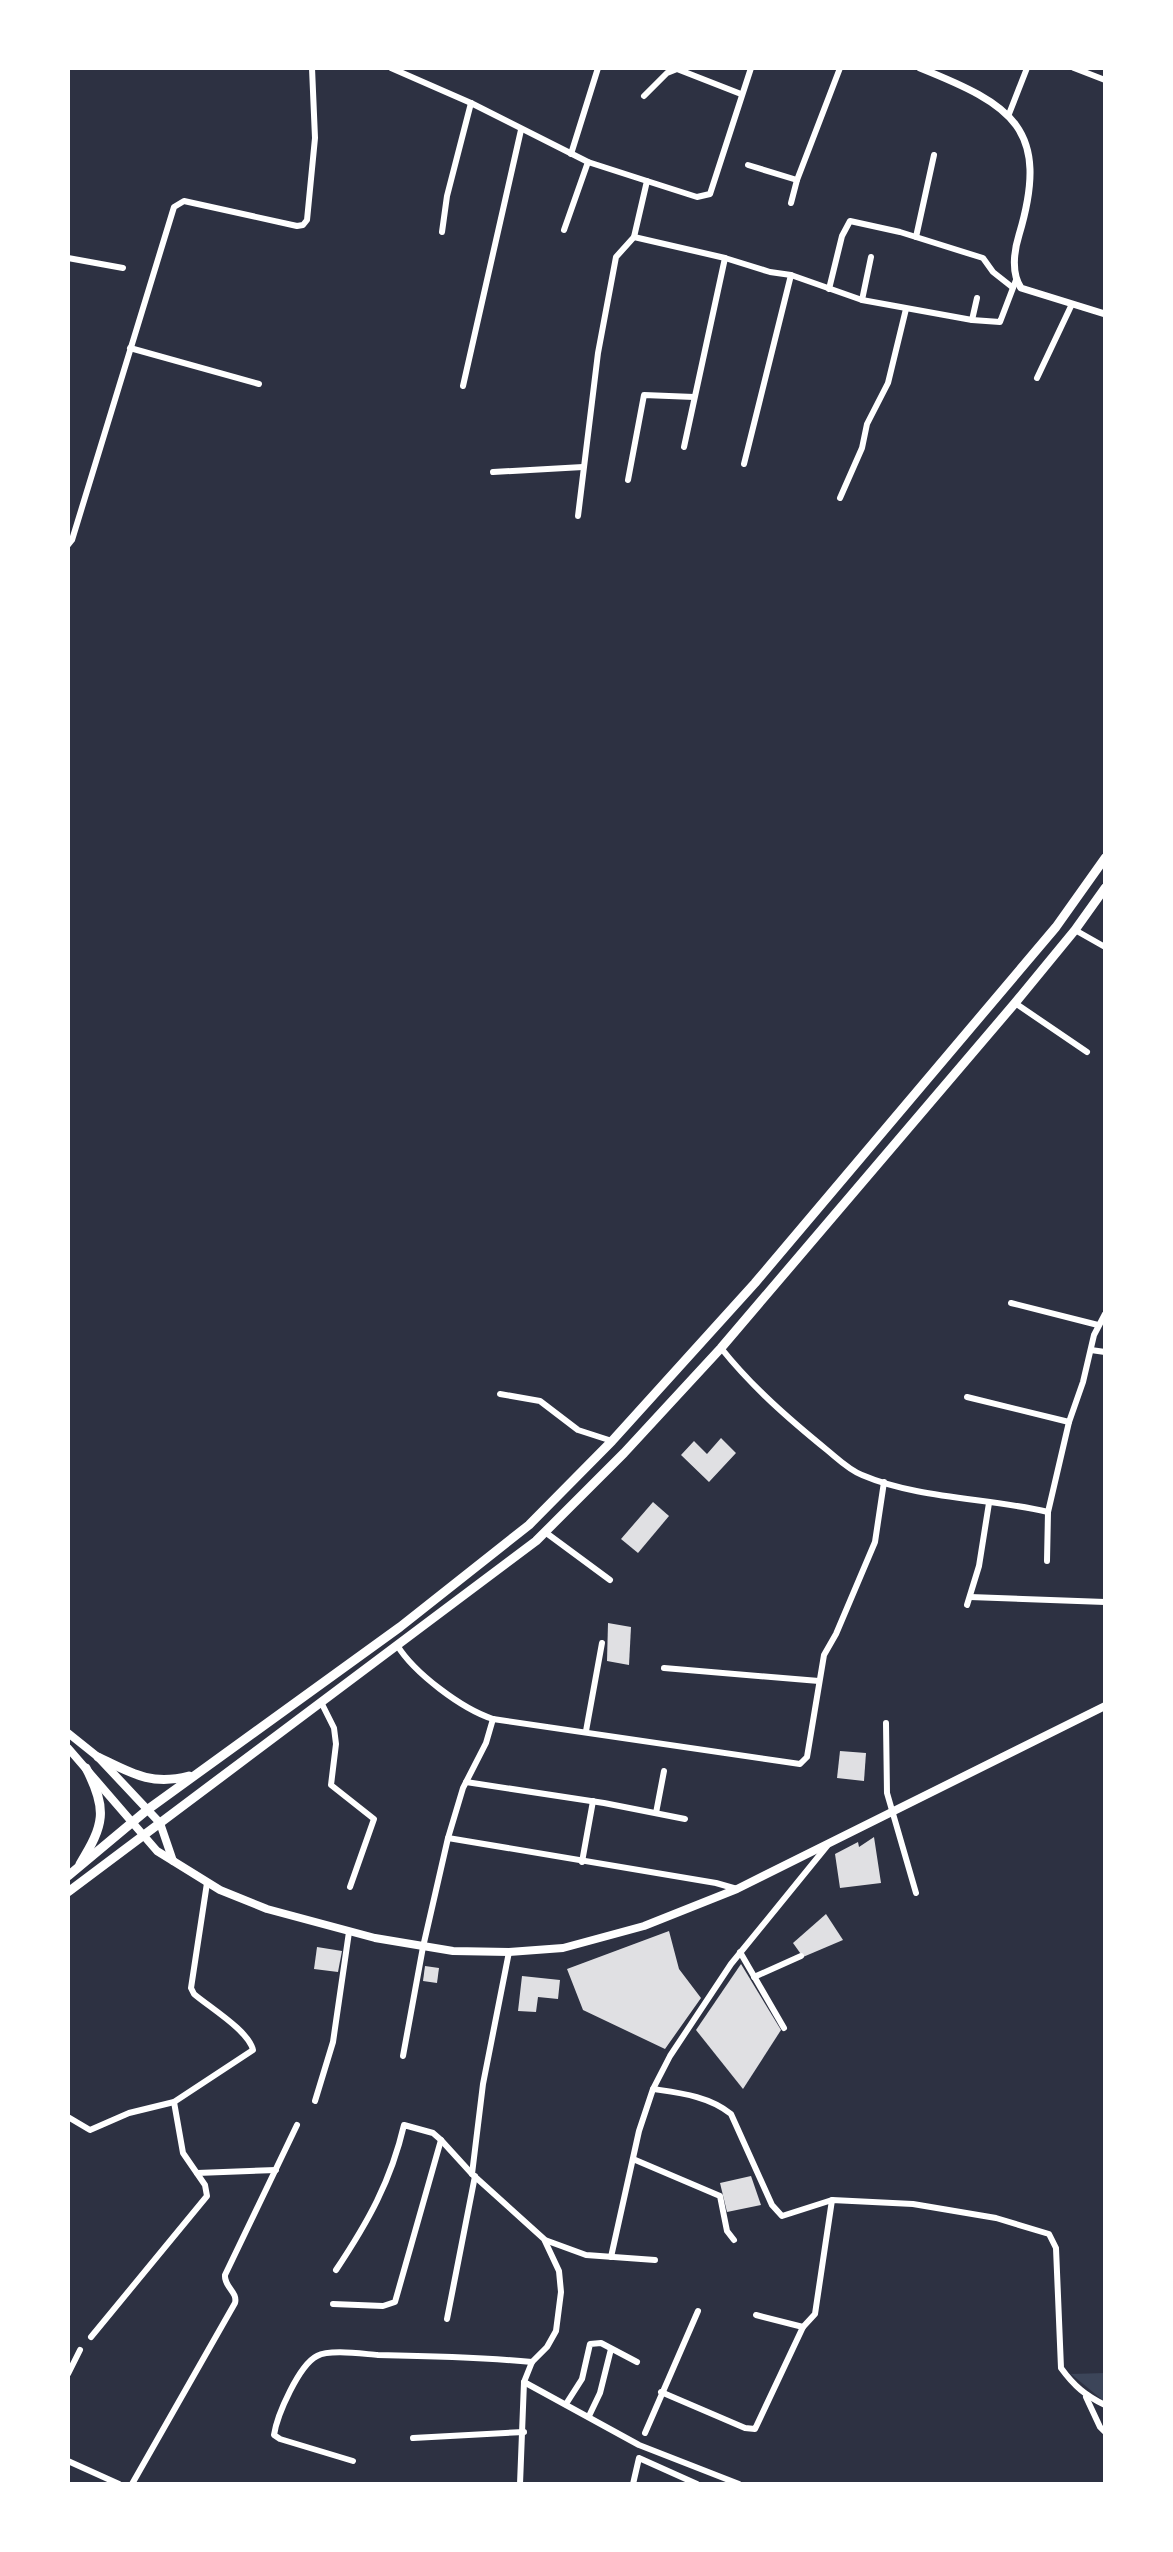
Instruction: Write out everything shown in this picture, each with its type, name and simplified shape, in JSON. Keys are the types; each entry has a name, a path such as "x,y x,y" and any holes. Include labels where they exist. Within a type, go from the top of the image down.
{"highway":[{"path":"72,1873 147,1810 400,1627 529,1525 612,1441 755,1283 1056,927 1105,858"},
{"path":"68,1892 545,1532 624,1453 721,1348 1015,1003 1105,888"},
{"path":"98,1757 139,1776 162,1781 196,1774"},
{"path":"72,1873 98,1835 101,1812 98,1792 86,1768"}],"main road":[{"path":"68,1748 157,1851 207,1883 267,1909 349,1932 453,1951 509,1952 563,1948 644,1926 737,1889 1105,1706"},
{"path":"68,1733 98,1757 160,1823 173,1861"}],"street":[{"path":"68,545 169,221 178,203 184,201 297,226 307,220 315,138 312,68"},
{"path":"391,68 471,103 588,162 701,198 710,194 751,68"},
{"path":"571,154 598,68"},
{"path":"791,203 840,68"},
{"path":"634,237 791,275 862,300 972,320 1000,322 1014,284 1015,252 1031,189 1031,159 1009,114 920,68"},
{"path":"1009,114 1027,68"},
{"path":"1074,68 1105,80"},
{"path":"644,96 667,73 677,69 741,94"},
{"path":"442,232 447,196 471,103"},
{"path":"463,386 521,130"},
{"path":"916,237 934,155"},
{"path":"564,230 588,162"},
{"path":"748,165 797,180"},
{"path":"578,516 598,353 616,257 634,237 647,181"},
{"path":"829,289 842,236 850,221 983,258 993,272 1021,288 1105,314"},
{"path":"862,300 871,257"},
{"path":"68,258 123,268"},
{"path":"684,447 725,258"},
{"path":"744,464 791,275"},
{"path":"972,320 977,298"},
{"path":"1037,378 1072,304"},
{"path":"840,498 862,448 867,424 888,383 906,309"},
{"path":"130,348 259,384"},
{"path":"628,480 644,395 694,397"},
{"path":"493,472 583,467"},
{"path":"1075,930 1105,947"},
{"path":"1015,1003 1087,1052"},
{"path":"1011,1303 1098,1325"},
{"path":"1047,1561 1048,1512 1069,1422 1098,1325 1105,1314"},
{"path":"721,1348 746,1377 802,1430 861,1475 989,1503 1048,1512"},
{"path":"1091,1350 1105,1352"},
{"path":"500,1394 540,1401 578,1430 612,1441"},
{"path":"967,1397 1069,1422"},
{"path":"397,1645 406,1660 466,1708 493,1719 800,1764 807,1757 824,1655 875,1542 884,1482"},
{"path":"989,1503 979,1566 968,1601 1105,1602"},
{"path":"545,1532 610,1580"},
{"path":"586,1731 602,1643"},
{"path":"664,1668 819,1681"},
{"path":"321,1702 334,1728 336,1744 331,1785 374,1819 350,1887"},
{"path":"403,2056 423,1947 448,1838 466,1782 486,1743 493,1719"},
{"path":"886,1723 887,1793 916,1893"},
{"path":"656,1813 664,1771"},
{"path":"466,1782 593,1801 685,1819"},
{"path":"582,1862 593,1801"},
{"path":"448,1838 737,1889"},
{"path":"611,2257 633,2159 653,2089 670,2056 740,1952 829,1843"},
{"path":"68,2117 90,2130 129,2113 174,2102 253,2050 243,2035 194,1994 191,1988 207,1883"},
{"path":"315,2101 333,2042 349,1932"},
{"path":"447,2319 473,2175 483,2084 509,1952"},
{"path":"740,1952 784,2028"},
{"path":"754,1977 801,1956"},
{"path":"653,2089 683,2093 719,2104 731,2114 772,2205 782,2216 832,2200 913,2204 996,2218 1049,2234 1056,2248 1061,2368 1072,2384 1086,2396 1105,2405"},
{"path":"91,2337 204,2201 207,2190 183,2153 174,2102"},
{"path":"132,2484 235,2303 235,2295 226,2285 225,2275 297,2125"},
{"path":"336,2270 380,2198 396,2161 404,2125 433,2133 473,2175 544,2239 586,2255 655,2260"},
{"path":"333,2304 383,2306 395,2302 441,2140"},
{"path":"633,2159 720,2196 727,2231 734,2240"},
{"path":"197,2173 276,2170"},
{"path":"661,2392 745,2428 755,2429 803,2327 813,2318 817,2308 832,2200"},
{"path":"520,2484 524,2382 532,2362 547,2347 556,2331 560,2314 559,2271 544,2239"},
{"path":"645,2433 698,2311"},
{"path":"756,2315 803,2327"},
{"path":"566,2404 582,2379 590,2344 601,2343 637,2362"},
{"path":"589,2416 600,2393 611,2349"},
{"path":"68,2374 80,2350"},
{"path":"353,2461 274,2435 290,2391 310,2360 316,2356 323,2353 367,2354 532,2362"},
{"path":"524,2382 639,2445 739,2484"},
{"path":"1086,2396 1105,2432"},
{"path":"413,2438 524,2432"},
{"path":"633,2484 639,2458 697,2484"},
{"path":"68,2461 119,2484"}],"shaded area":[{"path":"1105,2373 1105,2402 1071,2374"}],"building":[{"path":"721,1438 736,1453 709,1482 681,1455 694,1441 707,1454"},
{"path":"653,1502 669,1516 638,1553 621,1539"},
{"path":"608,1623 631,1627 629,1665 607,1661"},
{"path":"840,1751 866,1753 864,1781 837,1778"},
{"path":"874,1837 881,1883 840,1888 835,1854 858,1842 859,1847"},
{"path":"826,1914 843,1940 803,1957 793,1943"},
{"path":"669,1931 679,1969 701,1998 665,2049 583,2010 567,1969"},
{"path":"317,1947 342,1951 338,1972 314,1969"},
{"path":"741,1964 781,2030 743,2089 696,2030"},
{"path":"425,1966 439,1968 437,1983 423,1981"},
{"path":"522,1976 560,1980 558,1999 538,1997 536,2012 518,2011"},
{"path":"751,2176 761,2205 727,2212 720,2183"}]}
